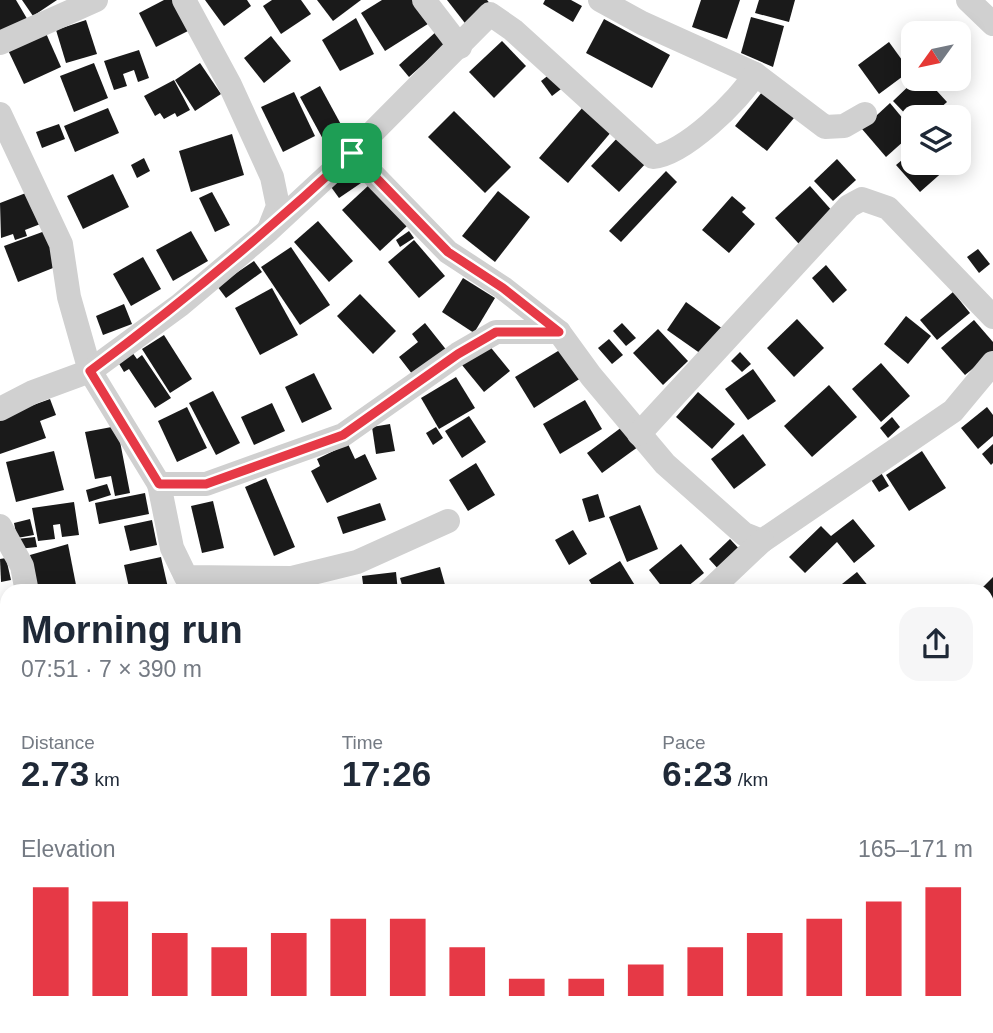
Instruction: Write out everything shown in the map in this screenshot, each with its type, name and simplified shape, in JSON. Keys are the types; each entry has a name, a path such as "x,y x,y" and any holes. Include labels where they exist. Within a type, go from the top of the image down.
{"street":[{"path":"0,43 96,0"},
{"path":"184,0 230,85 272,177 278,206 269,230"},
{"path":"424,0 460,47"},
{"path":"600,0 642,23 755,74 825,127 844,126 865,114"},
{"path":"968,0 993,24"},
{"path":"0,409 33,392 90,371 180,305 269,230 352,153 460,47 494,7 513,30 653,157 676,151 745,91 755,74"},
{"path":"0,114 61,244 69,297 90,371 159,484 172,548 186,577 280,584"},
{"path":"352,153 448,252 503,288 559,332 665,464 744,534 762,541"},
{"path":"639,434 849,206 862,199 888,208 993,317"},
{"path":"159,484 206,484 343,435 458,354 496,332 559,332"},
{"path":"716,584 762,541 953,411 993,363"},
{"path":"296,584 357,562 447,521"},
{"path":"0,526 22,566 25,584"}],"building":[{"path":"0,0 16,0 29,22 0,39"},
{"path":"22,0 57,0 33,16"},
{"path":"164,0 177,0 192,29 156,47 139,13"},
{"path":"205,0 247,0 251,6 224,26"},
{"path":"272,0 301,0 311,14 281,34 263,6"},
{"path":"317,0 361,0 333,21"},
{"path":"382,0 417,0 431,22 385,51 361,13"},
{"path":"447,0 487,0 493,7 468,27"},
{"path":"545,0 571,0 582,6 573,22 543,4"},
{"path":"701,0 740,0 727,39 692,27"},
{"path":"759,0 795,0 789,22 755,13"},
{"path":"751,17 784,26 773,67 741,53"},
{"path":"356,18 374,54 340,71 322,40"},
{"path":"604,19 670,55 652,88 586,53"},
{"path":"86,20 97,54 66,63 56,30"},
{"path":"438,30 448,42 409,77 399,65"},
{"path":"45,31 61,67 24,84 7,48"},
{"path":"271,36 291,61 264,83 244,58"},
{"path":"502,41 526,66 494,98 469,72"},
{"path":"889,42 901,59 901,78 879,94 858,65"},
{"path":"139,50 149,78 138,82 134,70 123,74 127,86 114,90 104,61"},
{"path":"94,63 108,98 74,112 60,76"},
{"path":"200,63 221,94 195,111 175,80"},
{"path":"554,71 565,86 552,96 541,81"},
{"path":"174,80 190,110 177,117 175,113 164,119 160,113 155,116 144,96"},
{"path":"320,86 350,141 330,152 300,97"},
{"path":"766,87 798,113 767,151 735,126"},
{"path":"903,91 937,91 947,102 944,105 901,105 901,109 893,101"},
{"path":"294,92 315,136 283,152 261,107"},
{"path":"890,103 901,116 901,144 886,157 862,129"},
{"path":"583,107 612,131 568,183 539,158"},
{"path":"108,108 119,133 75,152 64,126"},
{"path":"454,111 511,167 485,193 428,137"},
{"path":"59,124 65,139 42,148 36,132"},
{"path":"232,134 244,175 191,192 179,151"},
{"path":"620,135 648,161 619,192 591,166"},
{"path":"144,158 150,171 137,178 131,165"},
{"path":"837,159 856,180 833,201 814,181"},
{"path":"351,163 364,181 339,198 326,180"},
{"path":"666,171 677,182 621,242 609,231"},
{"path":"113,174 129,207 83,229 67,196"},
{"path":"905,175 939,175 920,192"},
{"path":"369,185 407,226 380,251 342,210"},
{"path":"810,186 834,213 799,244 775,218"},
{"path":"31,191 43,223 25,230 27,236 15,240 13,234 1,238 0,203"},
{"path":"498,191 530,217 495,262 462,236"},
{"path":"212,192 230,225 215,232 199,198"},
{"path":"732,196 746,208 742,212 755,224 729,253 702,230"},
{"path":"318,221 353,261 329,282 294,242"},
{"path":"45,231 58,266 18,282 4,246"},
{"path":"191,231 208,261 173,281 156,250"},
{"path":"409,231 414,238 400,247 396,240"},
{"path":"414,240 445,276 419,298 388,262"},
{"path":"291,247 330,305 300,325 261,267"},
{"path":"978,249 990,264 979,273 967,257"},
{"path":"143,257 161,289 131,306 113,274"},
{"path":"254,261 262,272 226,298 217,286"},
{"path":"826,265 847,290 833,303 812,278"},
{"path":"463,278 495,298 474,333 442,312"},
{"path":"272,288 298,335 260,355 235,308"},
{"path":"953,292 970,313 937,340 920,320"},
{"path":"360,294 396,331 373,354 337,316"},
{"path":"686,302 723,329 704,356 667,330"},
{"path":"124,304 132,324 103,335 96,316"},
{"path":"906,316 931,336 908,364 884,344"},
{"path":"797,319 824,348 794,377 767,348"},
{"path":"974,320 993,342 993,352 965,375 941,348"},
{"path":"425,323 448,352 416,379 399,357 418,342 412,334"},
{"path":"622,323 636,338 626,346 613,331"},
{"path":"658,329 688,361 663,385 633,353"},
{"path":"164,335 192,379 170,393 142,349"},
{"path":"609,339 623,355 612,364 598,348"},
{"path":"488,344 510,371 484,392 462,365"},
{"path":"129,348 137,359 142,355 171,398 155,408 129,369 124,372 115,357"},
{"path":"563,348 581,378 534,408 515,377"},
{"path":"740,352 751,364 742,372 731,361"},
{"path":"881,363 910,396 881,422 852,389"},
{"path":"753,369 776,401 748,420 725,389"},
{"path":"314,373 332,409 302,423 285,387"},
{"path":"456,377 475,408 439,429 421,398"},
{"path":"829,385 857,417 812,457 784,426"},
{"path":"213,391 240,443 216,455 189,403"},
{"path":"698,392 735,424 712,449 676,417"},
{"path":"50,399 56,415 40,421 46,438 0,454 0,417"},
{"path":"585,400 602,429 560,454 543,424"},
{"path":"272,403 285,431 254,445 241,417"},
{"path":"187,407 207,448 177,462 158,421"},
{"path":"987,407 993,415 993,436 978,449 961,428"},
{"path":"469,416 486,442 462,458 445,431"},
{"path":"892,417 900,427 888,438 880,428"},
{"path":"390,424 395,451 376,454 372,427"},
{"path":"626,424 642,444 602,473 587,453"},
{"path":"117,426 130,493 115,496 111,476 95,479 85,432"},
{"path":"436,427 443,438 433,445 426,433"},
{"path":"743,434 766,465 734,489 711,459"},
{"path":"348,444 355,459 365,454 377,479 327,503 311,471 320,466 317,459"},
{"path":"993,444 993,463 991,465 982,454"},
{"path":"54,451 64,490 16,502 6,462"},
{"path":"922,451 946,488 909,511 886,475"},
{"path":"476,463 495,495 468,511 449,480"},
{"path":"880,471 889,486 879,492 870,478"},
{"path":"266,478 295,547 274,556 245,487"},
{"path":"107,484 111,495 89,502 86,490"},
{"path":"145,493 149,514 99,524 95,503"},
{"path":"598,494 605,517 589,522 582,499"},
{"path":"213,501 224,548 202,553 191,506"},
{"path":"74,502 79,535 62,537 60,524 53,525 55,539 38,541 32,508"},
{"path":"380,503 386,520 343,534 337,517"},
{"path":"640,505 658,549 627,562 609,517"},
{"path":"30,519 34,535 17,538 14,523"},
{"path":"853,519 875,546 854,563 837,542 805,573 789,557 821,526 831,536"},
{"path":"152,520 157,545 130,551 124,526"},
{"path":"573,530 587,554 569,565 555,540"},
{"path":"35,537 37,547 18,549 17,539"},
{"path":"730,539 742,552 721,572 709,559"},
{"path":"68,544 76,584 35,584 30,555"},
{"path":"681,544 704,573 691,584 660,584 649,570"},
{"path":"161,557 167,584 128,584 124,565"},
{"path":"6,558 11,580 1,582 0,559"},
{"path":"620,561 634,584 591,584 589,580"},
{"path":"440,567 445,584 402,584 400,578"},
{"path":"396,572 397,584 363,584 362,576"},
{"path":"857,572 867,584 842,584"}],"route":[{"path":"352,153 448,252 503,288 559,332 496,332 458,354 343,435 206,484 159,484 90,371 180,305 269,230 352,153"}]}
